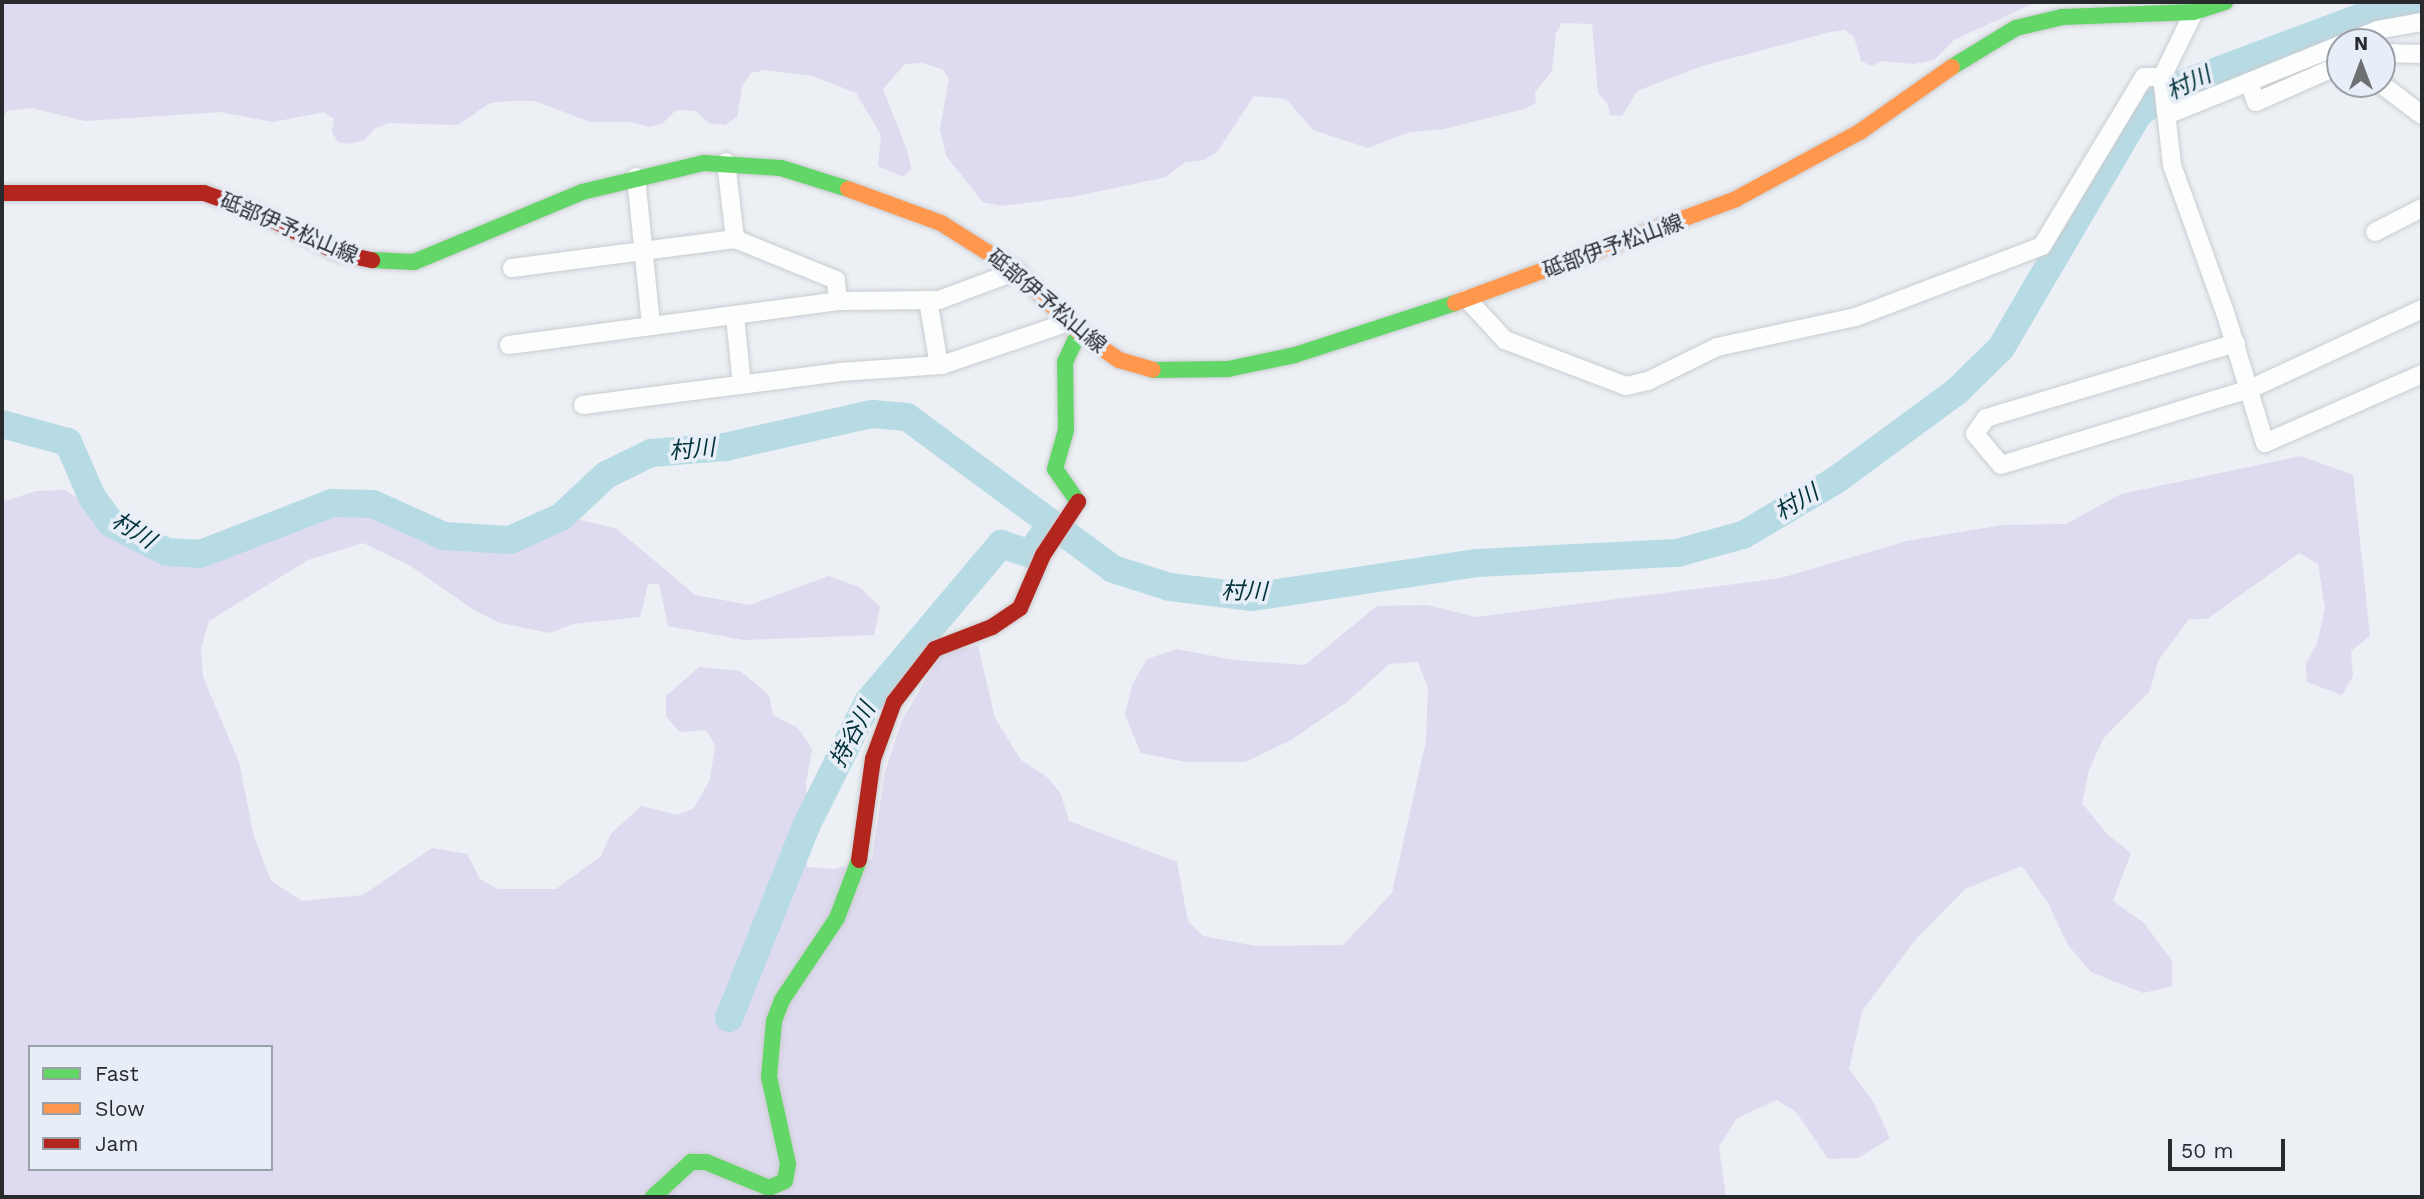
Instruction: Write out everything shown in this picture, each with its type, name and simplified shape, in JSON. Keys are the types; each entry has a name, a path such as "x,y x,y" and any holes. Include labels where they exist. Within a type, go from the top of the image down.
{"main road":[{"name":"砥部伊予松山線","path":"2,193 204,193 255,211 338,253 365,260 414,262 582,192 636,177 726,162 781,168 915,210 1017,271 1074,327 1119,360 1165,373 1228,369 1295,355 1467,299 1736,199 1861,131 1972,52 2016,28 2062,17 2194,12 2225,2"},
{"path":"653,1197 691,1162 706,1162 769,1188 785,1181 788,1164 769,1077 768,1050 774,1021 782,1000 837,918 852,886 866,832 873,759 894,702 935,649 992,627 1020,608 1042,555 1079,504 1055,469 1066,430 1065,362 1074,327"}],"street":[{"path":"2194,12 2162,77 2172,165 2236,343 2265,443 2422,374"},
{"path":"2388,28 2422,22"},
{"path":"2167,111 2326,51"},
{"path":"2396,55 2422,54"},
{"path":"2249,82 2256,102 2326,71"},
{"path":"1467,299 1505,340 1626,386 1648,381 1717,346 1856,317 2042,246 2144,77 2162,77"},
{"path":"2396,95 2422,115"},
{"path":"726,162 735,239"},
{"path":"636,177 651,325"},
{"path":"2375,232 2422,208"},
{"path":"512,268 643,254 735,239 836,280 838,301"},
{"path":"509,345 651,325 735,317 838,301 929,300 1017,271"},
{"path":"929,300 939,365"},
{"path":"2236,343 1986,418 1975,434 2001,465 2250,389 2422,309"},
{"path":"735,317 742,385"},
{"path":"583,405 742,385 939,365 1074,327"}],"shaded area":[{"path":"2,2 2037,2 1954,40 1934,60 1914,64 1883,61 1871,66 1861,61 1854,37 1845,30 1830,32 1699,67 1637,91 1622,116 1610,115 1608,104 1598,93 1592,24 1562,23 1556,33 1552,71 1535,92 1536,103 1524,109 1444,129 1410,132 1368,148 1313,130 1286,99 1254,96 1217,152 1204,160 1185,162 1166,177 1077,196 1002,206 983,202 946,156 940,129 949,78 942,69 922,63 905,64 883,89 908,153 911,169 903,177 878,166 881,135 856,93 813,76 765,70 751,73 742,86 737,117 725,125 709,123 696,111 676,110 662,124 649,127 631,122 590,122 535,101 506,101 490,103 458,125 388,123 374,129 365,140 349,144 338,142 332,132 334,119 324,112 273,122 220,112 85,121 32,108 7,111 2,119"},
{"path":"2301,456 2353,475 2370,636 2351,651 2353,676 2342,695 2307,682 2306,663 2317,644 2325,608 2318,564 2299,553 2207,619 2189,619 2158,661 2150,691 2103,739 2089,770 2082,803 2107,834 2131,853 2113,901 2144,923 2172,961 2172,986 2143,993 2091,972 2068,945 2048,903 2022,866 1965,889 1916,939 1862,1011 1849,1069 1874,1103 1890,1138 1858,1158 1828,1159 1797,1113 1777,1100 1737,1118 1719,1147 1726,1197 2,1197 2,502 36,491 65,490 84,502 105,533 164,562 199,565 336,511 376,514 438,541 526,544 578,519 617,529 695,595 750,605 829,576 859,587 880,607 874,635 744,640 668,626 659,584 648,584 640,617 573,624 550,633 500,623 474,610 409,565 363,543 308,560 209,621 201,648 203,677 239,762 254,837 271,881 302,901 363,895 432,848 467,854 480,879 498,889 556,889 601,856 611,834 641,806 677,815 693,809 710,780 715,745 706,730 680,732 666,717 666,696 699,667 740,671 769,695 773,715 798,728 812,749 806,783 807,867 834,869 872,859 885,772 902,720 943,651 978,646 995,718 1021,760 1047,777 1061,794 1069,821 1177,862 1188,921 1203,936 1256,946 1343,945 1392,893 1426,741 1428,688 1418,662 1389,664 1348,701 1291,740 1245,762 1186,762 1141,753 1125,715 1132,685 1147,659 1177,649 1233,660 1305,665 1377,606 1427,605 1476,617 1781,578 1907,541 2003,525 2066,524 2121,494"}],"waterway":[{"name":"村川","path":"2,424 68,442 92,497 111,523 167,552 200,554 332,503 373,504 444,536 510,540 561,517 606,475 651,453 725,447 872,414 907,417 1113,569 1170,587 1252,597 1477,563 1677,553 1743,535 1836,480 1956,392 2001,348 2139,113 2179,85 2370,14 2422,10"},
{"name":"持谷川","path":"729,1018 806,826 868,702 1001,544 1030,554 1050,525"}],"traffic: fast":[{"path":"1952,67 2016,28 2062,17 2194,12 2225,2"},
{"path":"372,260 414,262 582,192 704,163 781,168 848,189"},
{"path":"1153,370 1228,369 1295,355 1455,303"},
{"path":"1078,502 1055,469 1066,430 1065,362 1079,332"},
{"path":"653,1197 691,1162 706,1162 769,1188 785,1181 788,1164 769,1077 774,1021 782,1000 837,918 859,860"}],"traffic: slow":[{"path":"1455,303 1736,199 1861,131 1952,67"},
{"path":"848,189 941,223 1017,271 1079,332 1119,360 1153,370"}],"traffic: jam":[{"path":"2,193 204,193 255,211 338,253 372,260"},
{"path":"859,860 873,759 894,702 935,649 992,627 1020,608 1043,555 1078,502"}]}
